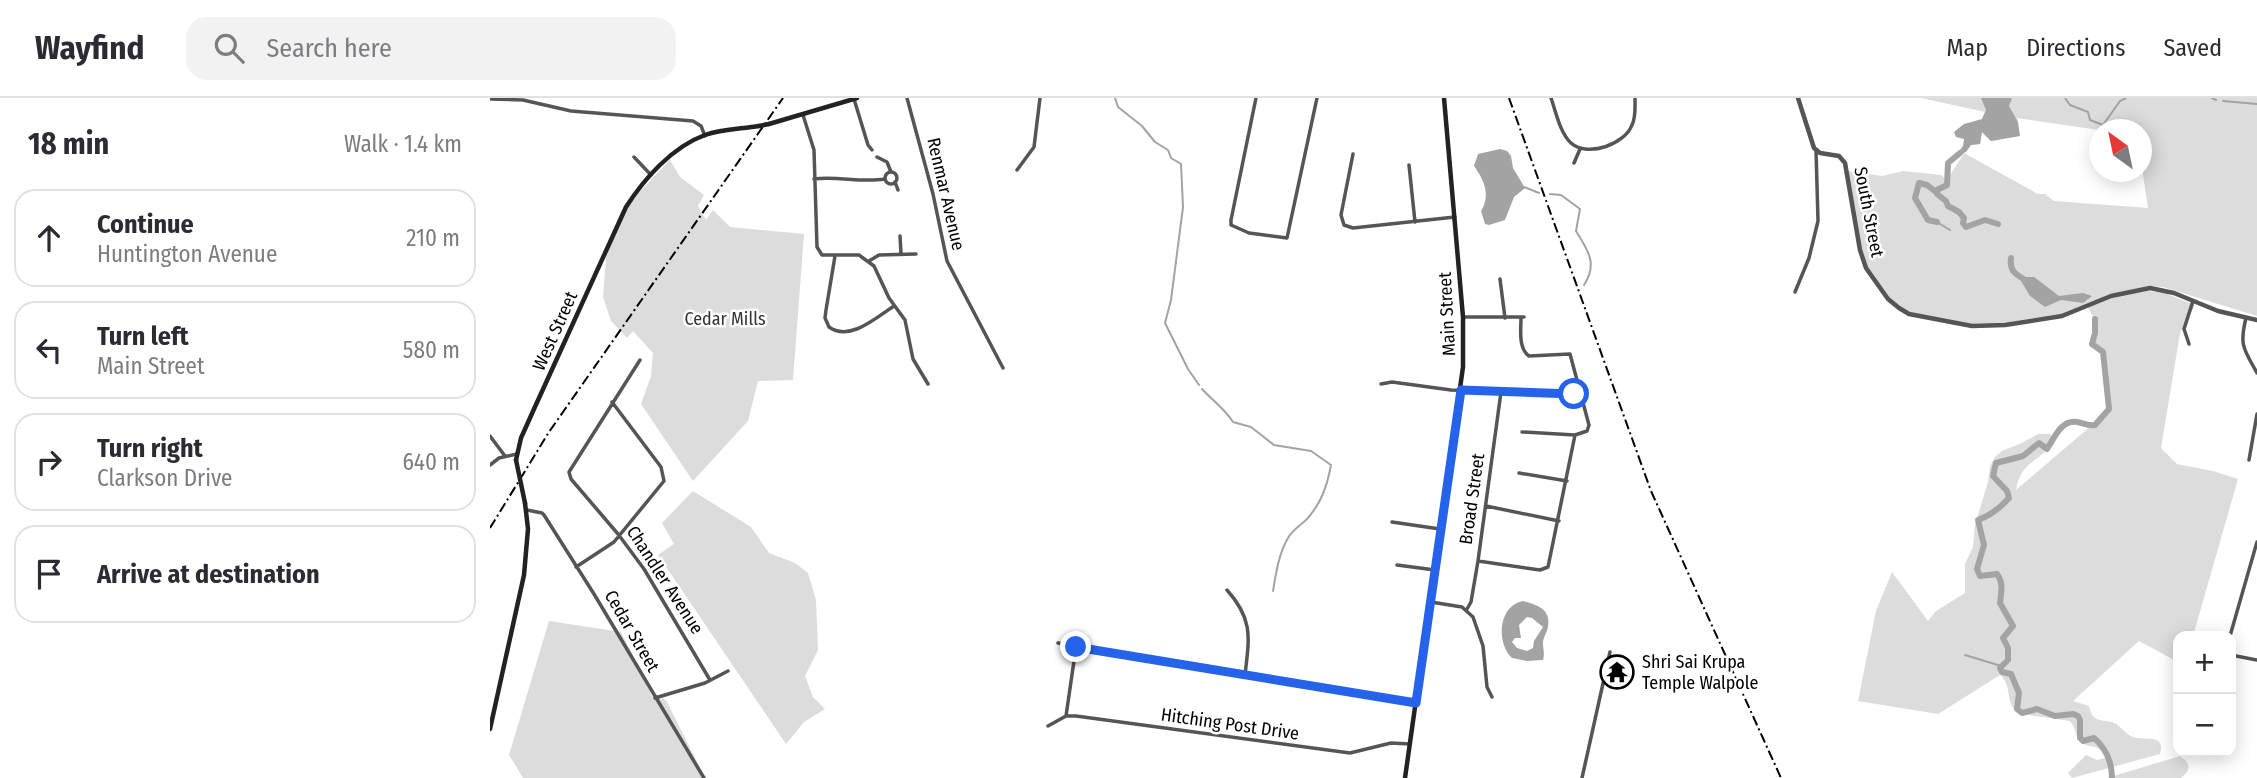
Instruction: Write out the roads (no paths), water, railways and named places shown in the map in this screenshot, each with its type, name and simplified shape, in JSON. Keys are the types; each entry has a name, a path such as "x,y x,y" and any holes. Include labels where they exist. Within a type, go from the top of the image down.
{"main road":[{"name":"Main Street","path":"1405,778 1464,367 1463,317 1444,98"},
{"name":"West Street","path":"517,457 521,438 626,207 651,175 687,145 705,135 803,116 856,99"},
{"path":"490,729 524,575 528,542 527,510 517,457"}],"street":[{"name":"Renmar Avenue","path":"908,98 947,261 1003,368"},
{"path":"1017,170 1034,147 1040,98"},
{"path":"1256,98 1231,225 1249,233 1287,238 1317,98"},
{"path":"1551,98 1567,138 1580,148 1591,150 1626,135 1634,120 1635,98"},
{"path":"1795,292 1809,258 1818,221 1816,150 1811,142 1798,98"},
{"path":"490,99 523,100 572,111 692,121 701,125 705,135"},
{"path":"856,99 868,145 872,150"},
{"path":"803,116 812,142 817,247 822,255 859,255 869,261 905,320 914,359 928,384"},
{"path":"1574,163 1580,148"},
{"name":"South Street","path":"1816,150 1836,155 1844,161 1863,262 1888,299 1903,312 1959,324 1998,326 2062,316 2111,296 2140,288 2162,290 2257,320"},
{"path":"1353,154 1341,215 1342,224 1353,228 1455,218"},
{"path":"634,157 651,175"},
{"path":"877,158 887,162 891,172 896,175 898,190"},
{"path":"1409,165 1415,222"},
{"path":"885,179 886,174 891,172"},
{"path":"814,178 833,177 862,181 885,179 889,183 895,182"},
{"path":"900,236 901,254"},
{"path":"869,261 880,255 916,254"},
{"path":"835,256 825,318 829,327 841,332 853,330 894,306"},
{"path":"1500,279 1506,318"},
{"path":"2189,344 2184,329 2193,301"},
{"path":"1463,317 1523,318 1521,345 1529,356 1570,354 1588,429 1575,435 1522,432"},
{"path":"2246,318 2241,335 2242,345 2257,373"},
{"name":"Chandler Avenue","path":"640,360 569,472 571,479 618,534 656,588 710,680"},
{"path":"1381,384 1392,382 1501,392 1580,393"},
{"name":"Broad Street","path":"1467,609 1471,602 1478,561 1501,392"},
{"path":"576,566 614,542 663,483 661,467 612,402"},
{"path":"2249,460 2257,414"},
{"path":"1478,561 1540,570 1548,567 1575,435"},
{"path":"490,436 505,456"},
{"path":"490,465 505,456 517,457"},
{"path":"1519,472 1567,481"},
{"path":"1486,506 1559,521"},
{"name":"Cedar Street","path":"527,510 542,513 704,778"},
{"path":"1392,522 1440,529"},
{"path":"2231,631 2257,542"},
{"path":"1398,565 1435,570"},
{"path":"1227,590 1234,598 1249,630 1245,675"},
{"path":"1430,602 1467,609 1476,622 1481,637 1487,687 1492,697"},
{"path":"1058,643 1416,703"},
{"path":"1048,726 1066,716 1076,647"},
{"path":"1582,778 1610,652"},
{"path":"2236,656 2257,660"},
{"path":"655,698 710,680 728,671"},
{"name":"Hitching Post Drive","path":"1066,716 1350,753 1391,743 1410,744"}],"waterway":[{"path":"1115,98 1118,107 1142,126 1155,142 1168,150 1171,158 1181,164 1183,207 1171,300 1165,323 1199,385"},
{"path":"2065,98 2070,105 2088,112 2090,120 2103,125 2120,101 2126,98"},
{"path":"2212,98 2216,100"},
{"path":"2223,101 2257,104"},
{"path":"1960,153 1948,163 1947,185 1937,190 1937,194 1948,206 1959,212 1966,227 1985,220 1998,224"},
{"path":"1936,192 1919,183 1915,198 1928,220 1937,222"},
{"path":"1524,187 1539,193"},
{"path":"1550,194 1561,195 1580,209 1576,231 1591,264 1584,285"},
{"path":"1937,222 1950,230"},
{"path":"2011,258 2013,270 2027,281"},
{"path":"2095,319 2092,344 2103,352 2109,409 2095,425 2071,422 2062,427 2047,449 2039,443 2023,456 1996,463 1993,476 2007,491 2009,498 1995,511 1978,520 1984,545 1977,569 1980,576 1997,574 2001,581 2000,603 2013,626 2003,638 2008,648 2008,660 2000,668 2002,672 2011,674 2019,693 2017,709 2022,713 2037,709 2055,716 2078,716 2080,738 2083,741 2094,738 2102,746 2111,767 2112,778"},
{"path":"1202,389 1233,422 1251,427 1274,445 1311,451 1331,465 1326,487 1317,506 1292,532 1285,544 1273,591"},
{"path":"1965,655 2001,666"}],"railway":[{"path":"490,528 549,432 783,98"},
{"path":"1509,98 1651,491 1781,778"}],"place":[{"name":"Shri Sai Krupa Temple Walpole","path":"1617,672"}],"park label":[{"name":"Cedar Mills","path":"725,319"}]}
